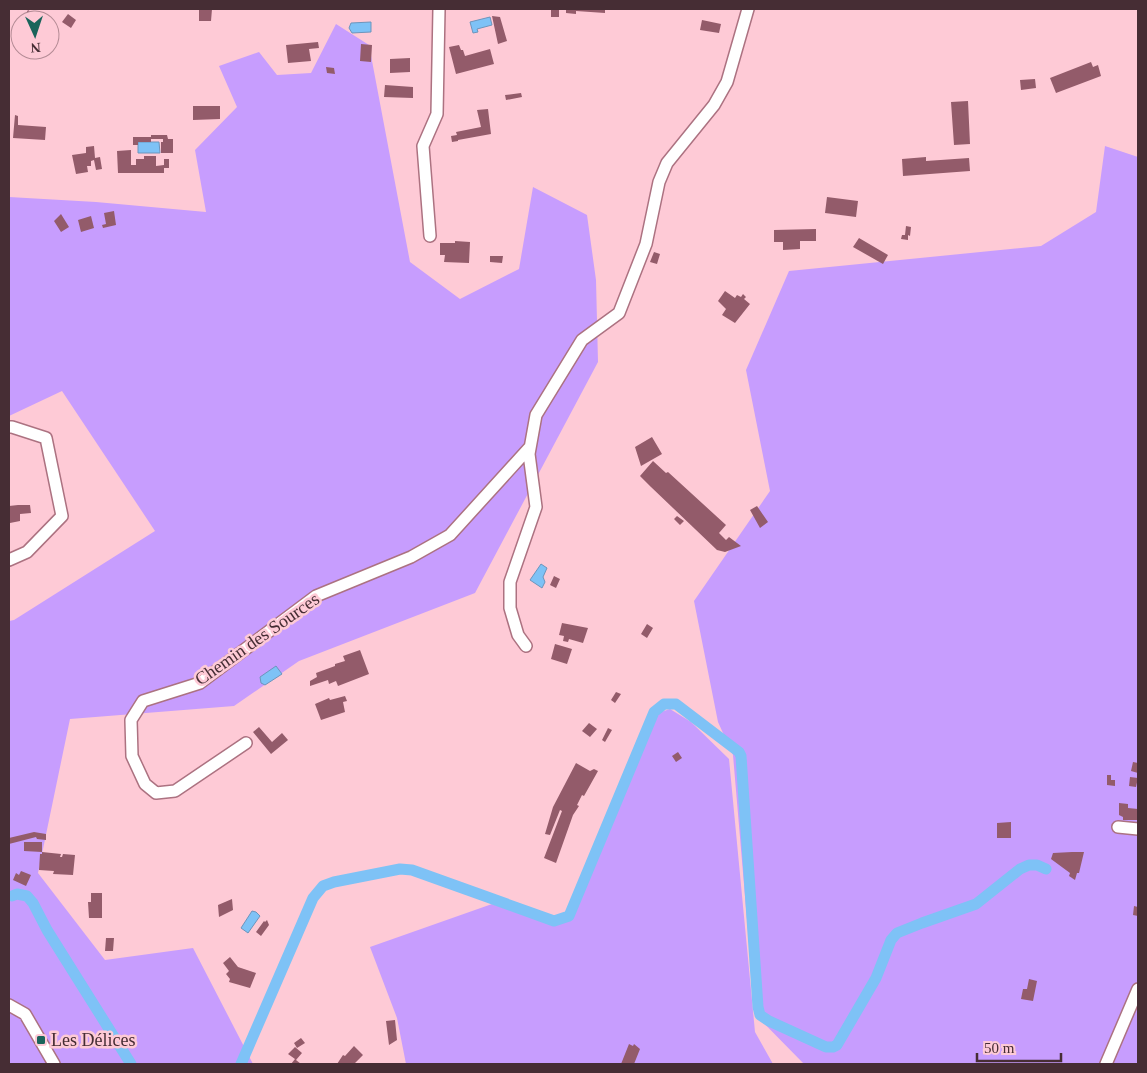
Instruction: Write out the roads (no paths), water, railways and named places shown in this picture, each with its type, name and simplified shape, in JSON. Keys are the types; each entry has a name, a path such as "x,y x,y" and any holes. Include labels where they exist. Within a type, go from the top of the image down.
{"street":[{"path":"430,236 423,146 437,114 439,9"},
{"path":"526,646 518,635 510,608 510,582 536,506 529,454 536,415 582,340 619,313 646,244 659,182 667,163 714,105 727,82 748,9"},
{"path":"9,427 46,438 62,516 27,552 9,560"},
{"name":"Chemin des Sources","path":"246,743 175,791 156,793 145,784 132,756 131,720 143,701 200,683 316,596 411,557 450,535 530,447"},
{"path":"1118,827 1138,829"},
{"path":"1106,1064 1138,989"},
{"path":"9,1005 25,1014 52,1062"}],"water":[{"path":"490,17 492,25 477,29 478,32 473,33 470,22"},
{"path":"371,22 371,32 352,33 349,28 351,23"},
{"path":"138,142 159,142 160,153 138,153"},
{"path":"541,564 547,568 543,577 545,582 542,588 530,580"},
{"path":"276,666 282,674 265,685 261,683 260,677"},
{"path":"252,911 260,916 248,933 241,928"}],"waterway":[{"path":"241,1064 313,898 323,886 334,882 400,869 412,870 554,921 569,916 654,712 664,704 676,704 739,752 741,756 760,1015 826,1047 837,1045 876,978 891,940 897,933 976,904 1020,869 1029,865 1037,865 1046,869"},
{"path":"12,896 17,894 27,896 33,903 47,930 131,1064"}],"place":[{"name":"Les Délices","path":"41,1040"}]}
